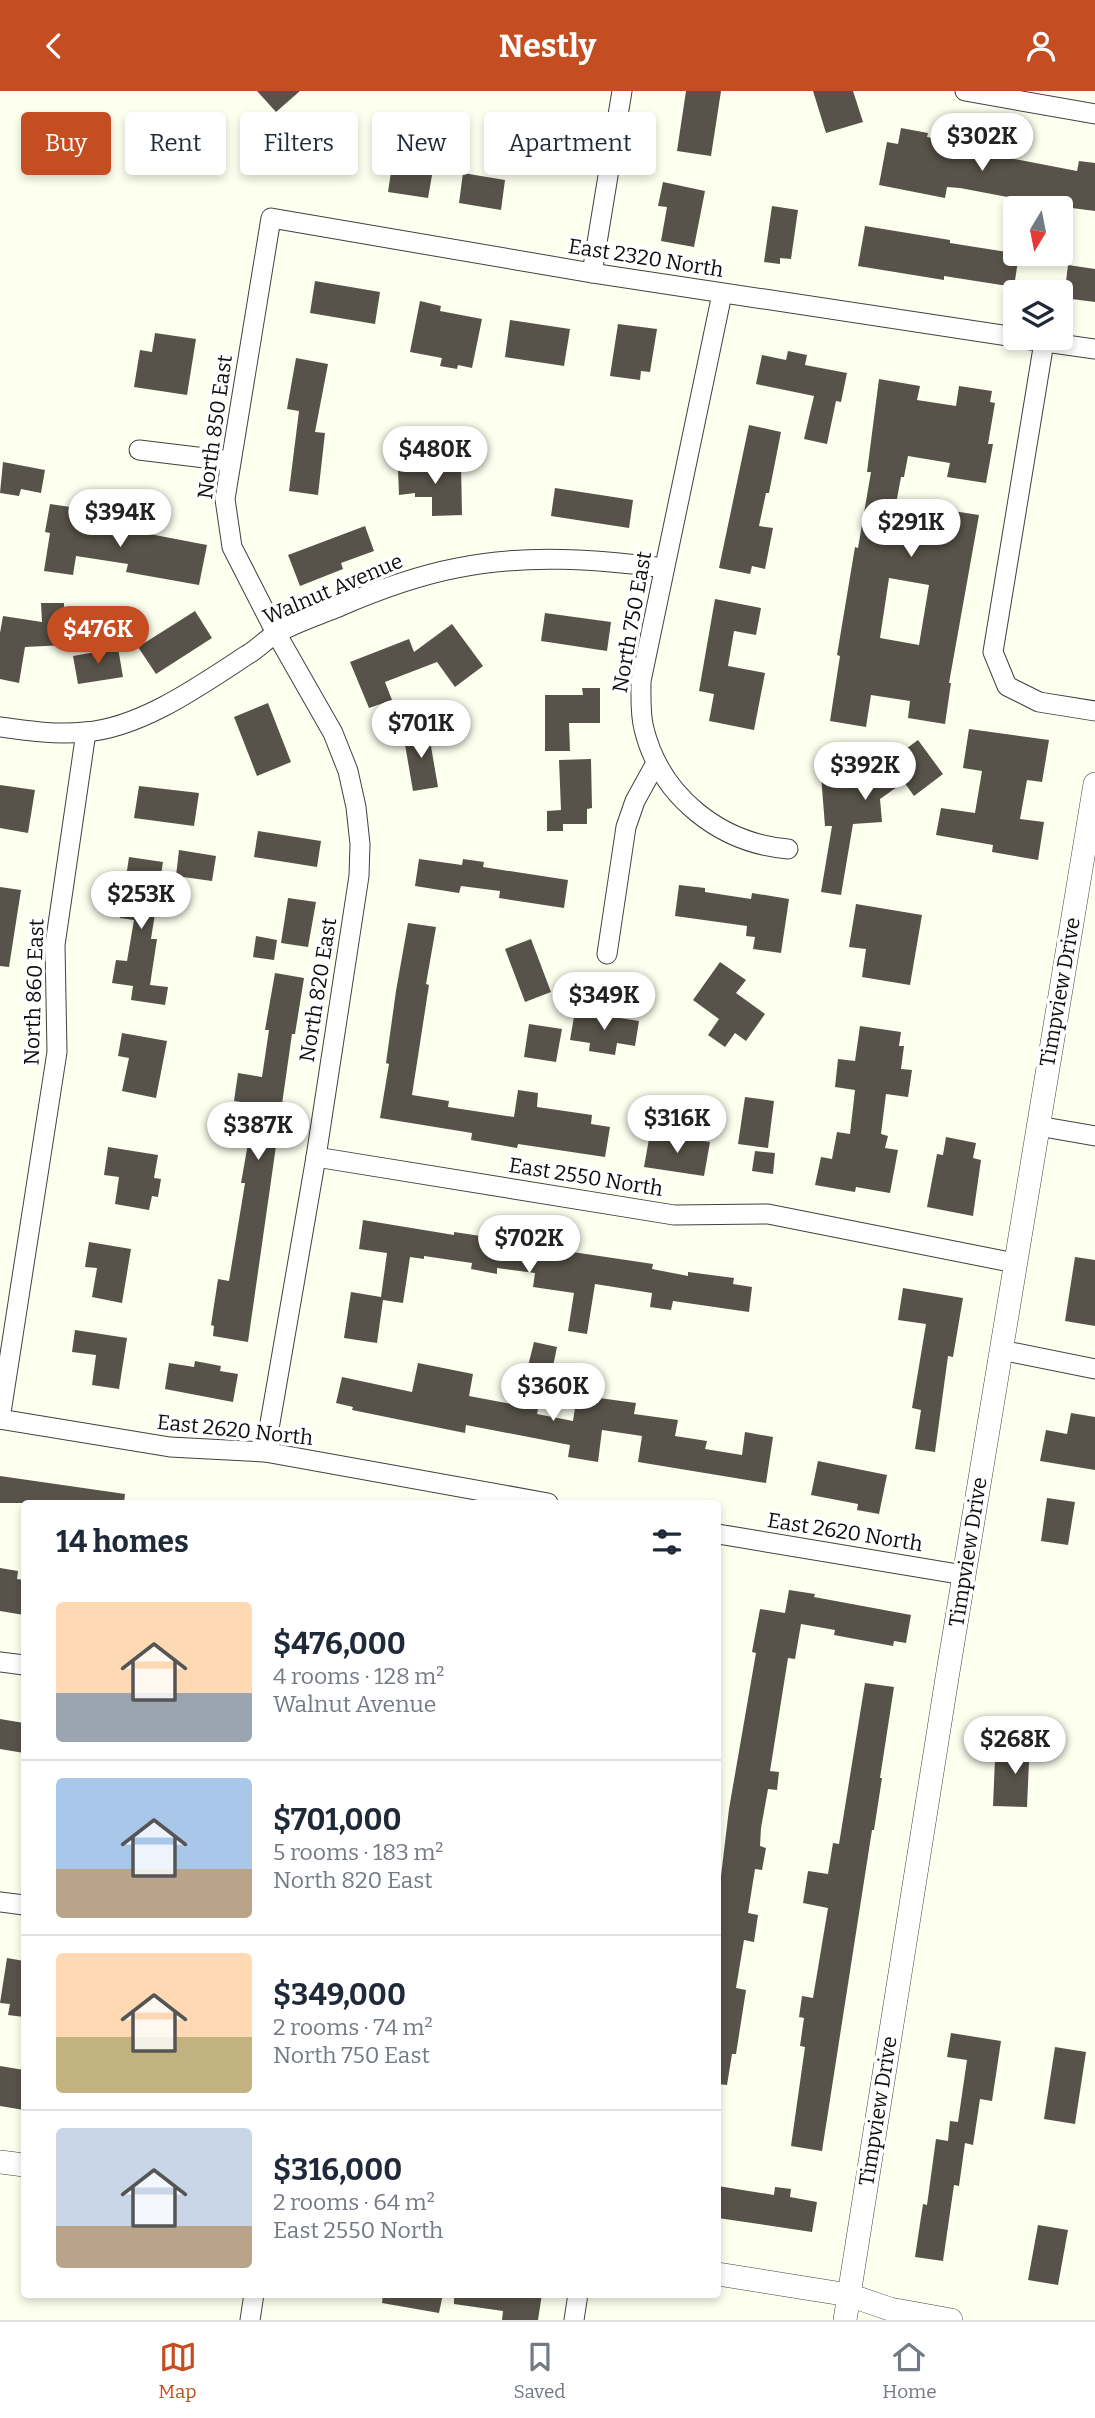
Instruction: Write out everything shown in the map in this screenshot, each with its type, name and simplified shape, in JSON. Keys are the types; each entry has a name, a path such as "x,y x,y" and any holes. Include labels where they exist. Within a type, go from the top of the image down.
{"street":[{"path":"592,273 622,91"},
{"path":"965,91 1095,114"},
{"name":"East 2320 North","path":"271,218 592,273 1003,336"},
{"name":"North 850 East","path":"271,218 225,499 232,547 276,633"},
{"name":"North 750 East","path":"722,293 641,681 644,727 656,763 674,790 690,807 712,824 745,841 788,849"},
{"name":"East 2320 North","path":"1073,346 1095,349"},
{"path":"1043,350 993,652 1007,685 1039,702 1095,711"},
{"path":"139,450 230,461"},
{"name":"Walnut Avenue","path":"0,727 33,732 86,733 129,722 163,706 250,654 276,633 373,592 457,567 544,559 615,562 664,568"},
{"name":"North 820 East","path":"265,1452 316,1157 359,876 360,844 348,771 333,733 276,633"},
{"name":"North 860 East","path":"0,1419 57,1052 55,945 86,733"},
{"path":"607,954 626,827 635,801 656,763"},
{"name":"Timpview Drive","path":"845,2320 964,1575 1095,784"},
{"path":"1038,1126 1095,1136"},
{"name":"East 2550 North","path":"316,1157 674,1215 768,1213 1015,1262"},
{"path":"1001,1350 1095,1369"},
{"name":"East 2620 North","path":"0,1419 170,1447 265,1452 531,1500"},
{"name":"East 2620 North","path":"721,1534 964,1575"},
{"path":"0,1662 21,1665"},
{"path":"0,1902 21,1905"},
{"path":"0,2161 21,2164"},
{"path":"721,2274 849,2295 890,2309 951,2320"},
{"path":"250,2320 253,2298"},
{"path":"574,2320 577,2298"}],"building":[{"path":"257,91 300,91 276,112"},
{"path":"686,91 721,91 711,156 677,151"},
{"path":"813,91 853,91 863,122 826,133"},
{"path":"901,128 928,133 927,137 968,145 967,150 1077,171 1079,161 1095,163 1095,211 1073,208 1073,196 1003,196 947,187 945,198 879,185 887,142 898,144"},
{"path":"390,175 432,175 428,198 388,192"},
{"path":"463,175 505,180 501,210 459,203"},
{"path":"663,182 705,191 694,247 661,241 667,207 658,206"},
{"path":"772,206 798,210 791,259 780,258 780,264 764,262"},
{"path":"865,226 1003,251 1003,266 1017,266 1015,280 1003,280 1003,285 944,276 944,280 858,266"},
{"path":"1068,266 1095,269 1095,302 1073,299 1073,280 1066,280"},
{"path":"315,281 380,292 375,324 310,313"},
{"path":"420,301 441,306 440,311 482,319 472,368 458,365 457,369 440,366 442,358 410,352"},
{"path":"510,320 570,329 564,366 505,357"},
{"path":"618,324 657,329 650,372 641,371 640,380 610,376"},
{"path":"155,333 196,339 187,395 134,387 140,350 152,352"},
{"path":"788,351 807,355 805,365 847,373 841,402 836,401 827,444 804,439 814,396 756,384 762,355 786,360"},
{"path":"296,358 328,364 315,432 325,433 318,495 289,491 299,411 287,409"},
{"path":"879,379 920,386 917,400 956,406 959,386 992,391 990,402 995,403 988,444 993,444 986,483 947,477 950,463 908,456 893,520 937,528 940,509 979,515 949,683 945,724 908,718 910,701 871,695 866,727 830,721 840,656 837,655 871,472 867,472","holes":["889,578 929,585 919,645 880,638"]},
{"path":"749,425 781,432 769,493 766,493 759,526 773,528 765,569 752,566 750,574 719,568"},
{"path":"3,462 45,470 41,493 21,489 19,496 0,493"},
{"path":"415,464 461,464 462,515 432,516 432,497 415,497 415,493 399,495 398,469 415,468"},
{"path":"555,488 633,500 629,528 551,516"},
{"path":"50,504 77,508 75,519 88,521 87,526 133,534 134,531 207,545 199,585 126,572 128,564 76,556 73,575 44,571 50,533 45,532"},
{"path":"365,526 374,551 341,563 343,569 300,586 288,555"},
{"path":"715,599 761,608 756,635 734,631 728,666 765,673 754,730 709,721 714,694 699,691"},
{"path":"41,603 64,603 65,645 25,647 19,683 0,679 0,633 3,616 42,622"},
{"path":"195,611 212,638 156,674 138,647"},
{"path":"545,613 611,622 607,651 541,641"},
{"path":"452,624 483,666 455,687 437,662 385,682 392,700 369,708 350,662 409,639 414,652"},
{"path":"118,648 123,677 78,684 73,656"},
{"path":"582,688 600,688 600,723 569,723 570,751 545,751 545,695 583,695"},
{"path":"268,703 291,762 257,776 234,717"},
{"path":"428,729 438,787 413,791 403,733"},
{"path":"969,729 1049,740 1042,782 1027,780 1020,819 1044,822 1038,860 992,852 993,845 936,835 941,808 975,813 982,771 963,768"},
{"path":"918,740 943,774 914,796 904,782 880,799 882,822 853,824 841,895 821,892 832,826 825,826 820,763 852,761 853,788"},
{"path":"591,759 592,808 587,809 587,824 563,824 563,831 547,831 547,811 561,810 559,760"},
{"path":"0,785 35,790 28,833 0,828"},
{"path":"139,786 199,793 194,826 134,818"},
{"path":"258,831 321,841 317,867 254,857"},
{"path":"179,850 216,856 212,881 176,876"},
{"path":"129,857 163,862 151,939 157,939 150,985 168,987 165,1005 131,1000 133,986 112,983 116,960 127,961 134,920 120,918"},
{"path":"419,859 462,865 463,859 484,862 483,867 568,880 564,908 499,898 500,891 461,886 459,893 415,886"},
{"path":"679,885 751,899 752,893 789,899 781,953 753,949 755,937 746,936 747,926 675,916"},
{"path":"0,887 21,890 9,967 0,966"},
{"path":"288,898 316,902 308,947 281,943"},
{"path":"856,904 922,915 910,985 862,977 866,949 849,947"},
{"path":"408,923 436,927 412,1095 449,1101 448,1107 514,1117 518,1090 538,1093 537,1107 592,1115 591,1124 610,1127 605,1157 518,1144 517,1148 471,1140 472,1133 380,1118 389,1064 386,1063 396,991"},
{"path":"256,936 277,940 274,960 253,957"},
{"path":"531,939 551,992 525,1002 505,949"},
{"path":"720,962 746,980 736,993 765,1014 746,1041 735,1033 725,1047 708,1035 719,1019 693,1000"},
{"path":"275,973 304,978 295,1034 292,1034 248,1342 213,1336 214,1326 211,1325 218,1279 229,1281 245,1183 241,1183 255,1104 234,1101 238,1073 262,1077 269,1030 265,1030"},
{"path":"575,1011 639,1021 635,1046 617,1043 615,1055 589,1051 590,1043 570,1040"},
{"path":"529,1024 562,1029 556,1062 524,1057"},
{"path":"860,1026 901,1032 899,1046 904,1046 901,1069 912,1070 908,1097 886,1094 881,1134 888,1136 885,1148 898,1150 890,1193 856,1187 855,1192 815,1185 821,1157 832,1159 837,1132 850,1134 855,1090 835,1087 838,1059 855,1061"},
{"path":"122,1033 167,1041 156,1098 122,1091 129,1058 118,1056"},
{"path":"745,1097 774,1101 768,1148 738,1144"},
{"path":"650,1133 710,1142 704,1176 644,1167"},
{"path":"946,1137 976,1143 973,1158 981,1160 973,1216 927,1207 937,1154 943,1155"},
{"path":"108,1147 158,1155 154,1178 161,1179 158,1197 152,1196 149,1210 115,1204 119,1177 104,1175"},
{"path":"755,1151 775,1153 773,1174 752,1171"},
{"path":"363,1220 653,1264 652,1269 688,1276 688,1272 734,1278 733,1284 752,1287 749,1312 673,1301 671,1310 650,1307 652,1293 595,1284 587,1334 568,1331 574,1293 533,1287 535,1273 497,1268 497,1274 471,1269 472,1263 424,1256 424,1259 410,1257 403,1303 383,1300 377,1343 344,1338 351,1292 381,1297 387,1253 359,1249"},
{"path":"89,1242 131,1249 122,1303 92,1297 97,1268 85,1267"},
{"path":"1075,1257 1095,1260 1095,1326 1065,1321"},
{"path":"903,1288 963,1298 953,1357 948,1356 935,1452 915,1449 921,1410 912,1408 926,1324 898,1320"},
{"path":"75,1330 127,1338 119,1389 92,1385 96,1355 72,1352"},
{"path":"534,1342 557,1347 552,1371 528,1366"},
{"path":"195,1361 221,1366 220,1371 238,1374 233,1402 165,1389 169,1363 194,1367"},
{"path":"418,1363 473,1374 469,1396 538,1409 537,1414 573,1421 577,1395 636,1403 634,1414 678,1420 675,1436 707,1441 705,1449 742,1455 745,1432 773,1437 766,1483 638,1462 642,1436 602,1430 598,1462 568,1457 570,1445 466,1425 465,1433 352,1410 353,1407 336,1403 342,1377 412,1392"},
{"path":"1071,1413 1095,1417 1095,1470 1040,1461 1046,1430 1067,1434"},
{"path":"818,1461 887,1475 879,1514 857,1510 858,1504 811,1495"},
{"path":"0,1476 125,1494 124,1500 21,1500 21,1503 0,1503"},
{"path":"1047,1498 1075,1502 1068,1545 1041,1541"},
{"path":"0,1568 18,1571 17,1579 21,1580 21,1614 0,1611"},
{"path":"789,1590 911,1615 906,1643 894,1641 893,1646 834,1635 835,1630 801,1624 795,1659 788,1658 770,1771 779,1772 777,1790 768,1789 760,1846 766,1848 762,1870 755,1869 748,1913 758,1915 754,1942 744,1940 736,1988 746,1990 736,2054 732,2054 727,2085 721,2084 721,1876 729,1809 756,1653 752,1652 760,1609 785,1613"},
{"path":"865,1683 894,1687 874,1830 822,2151 791,2146 805,2047 800,2046 804,2018 799,2017 802,1996 813,1998 828,1908 803,1903 808,1871 828,1874 833,1843 839,1844"},
{"path":"0,1719 21,1722 21,1752 0,1749"},
{"path":"1011,1743 1041,1744 1041,1762 1029,1761 1027,1807 993,1806 995,1759 1011,1760"},
{"path":"7,1958 21,1960 21,2017 8,2015 10,2004 0,2003"},
{"path":"951,2033 1001,2041 992,2101 980,2099 973,2145 965,2143 959,2186 954,2185 943,2261 915,2257 923,2204 927,2205 936,2139 948,2141 950,2121 958,2122 967,2060 947,2057"},
{"path":"1055,2047 1086,2052 1075,2124 1044,2119"},
{"path":"0,2066 21,2070 21,2110 0,2106"},
{"path":"721,2186 774,2195 775,2187 791,2189 790,2197 817,2202 812,2232 721,2218"},
{"path":"1038,2225 1068,2230 1058,2285 1028,2280"},
{"path":"383,2298 442,2298 439,2313 382,2303"},
{"path":"454,2298 541,2298 538,2320 502,2320 503,2311 454,2304"}]}
